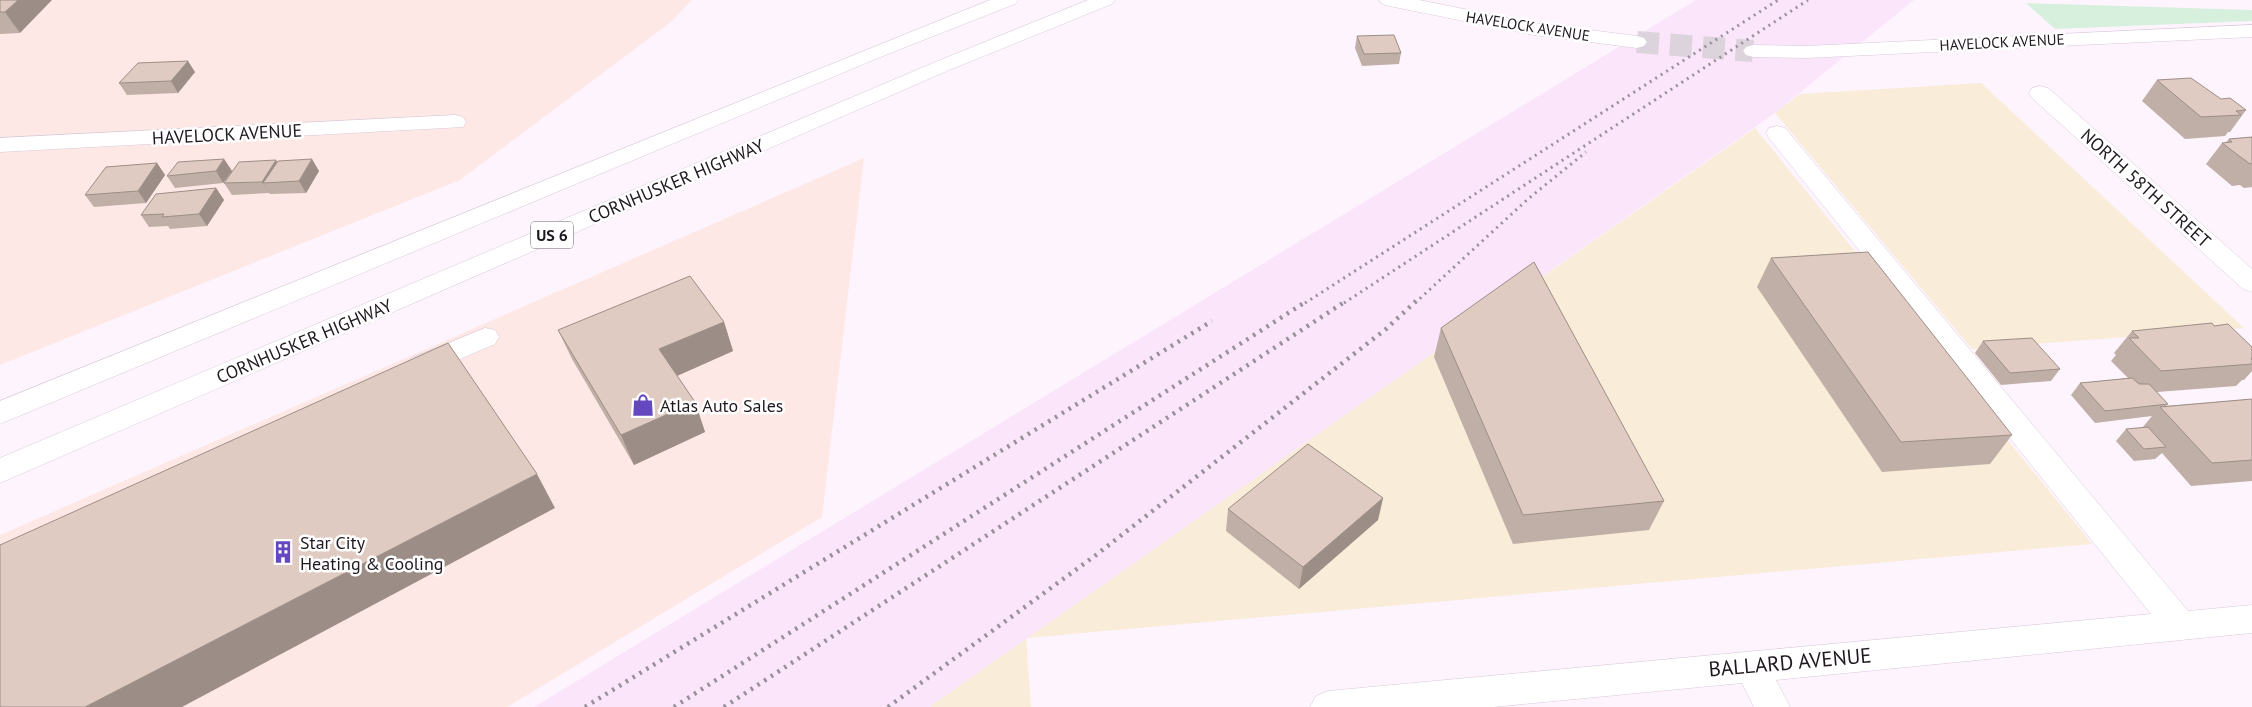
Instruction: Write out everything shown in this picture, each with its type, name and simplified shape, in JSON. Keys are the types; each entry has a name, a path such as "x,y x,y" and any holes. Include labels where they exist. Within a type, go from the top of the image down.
{"main road":[{"name":"CORNHUSKER HIGHWAY","path":"0,471 940,67 1105,0"},
{"name":"HAVELOCK AVENUE","path":"1389,0 1534,29 1637,42"},
{"name":"US 6","path":"0,413 1000,2"},
{"name":"HAVELOCK AVENUE","path":"1753,51 1806,52 2252,31"},
{"name":"NORTH 58TH STREET","path":"2040,93 2252,283"},
{"name":"HAVELOCK AVENUE","path":"0,146 455,122"},
{"path":"1777,133 2180,626"},
{"path":"395,377 485,337"},
{"name":"BALLARD AVENUE","path":"1328,707 2252,618"},
{"path":"1751,666 1772,707"}],"shaded area":[{"path":"0,0 692,0 671,22 460,180 0,365"},
{"path":"1696,0 1914,0 1775,113 929,707 534,707"},
{"path":"1981,83 2244,328 1972,349 1775,113 1800,94"},
{"path":"1755,128 2092,544 1026,638"},
{"path":"864,158 822,517 507,707 0,707 0,535"},
{"path":"1026,638 1031,707 929,707"}],"green space":[{"path":"2026,3 2252,10 2252,21 2055,29"}],"building":[{"path":"0,0 18,0 5,12 0,12"},
{"path":"1394,35 1401,53 1364,54 1357,36"},
{"path":"188,61 171,81 119,83 138,63"},
{"path":"2191,78 2221,99 2230,98 2246,110 2236,111 2241,115 2201,117 2157,80"},
{"path":"2252,137 2252,163 2250,164 2222,143 2232,142 2229,139"},
{"path":"224,159 216,171 167,176 178,162"},
{"path":"312,159 299,181 263,183 278,161"},
{"path":"276,160 262,182 224,183 239,162"},
{"path":"157,163 138,191 85,195 106,167"},
{"path":"216,188 199,214 162,217 164,214 141,215 156,194"},
{"path":"1868,252 2012,435 1901,442 1771,258"},
{"path":"1534,262 1664,501 1523,515 1441,328"},
{"name":"Atlas Auto Sales","path":"690,276 724,322 659,349 695,402 621,435 558,330"},
{"path":"2212,323 2214,326 2228,324 2252,347 2252,364 2161,371 2129,338 2139,338 2132,331"},
{"path":"2032,338 2060,369 2010,373 1983,341"},
{"name":"Star City Heating & Cooling","path":"448,343 537,474 85,707 0,707 0,545"},
{"path":"2132,378 2139,384 2149,384 2168,404 2105,411 2080,383"},
{"path":"2252,399 2252,460 2212,463 2160,407"},
{"path":"2148,427 2166,447 2144,449 2126,429"},
{"path":"1308,444 1383,498 1303,567 1228,509"}],"tunnel":[{"path":"1637,42 1753,51"}],"railway":[{"path":"1305,303 1778,0"},
{"path":"1344,303 1808,0"},
{"path":"1415,303 1528,199 1586,152"},
{"path":"674,707 1307,301"},
{"path":"724,707 1346,301"},
{"path":"888,707 1096,555 1386,329 1416,301"},
{"path":"585,707 1212,321"}],"place":[{"name":"Atlas Auto Sales","path":"643,405"},
{"name":"Star City Heating & Cooling","path":"283,552"}]}
